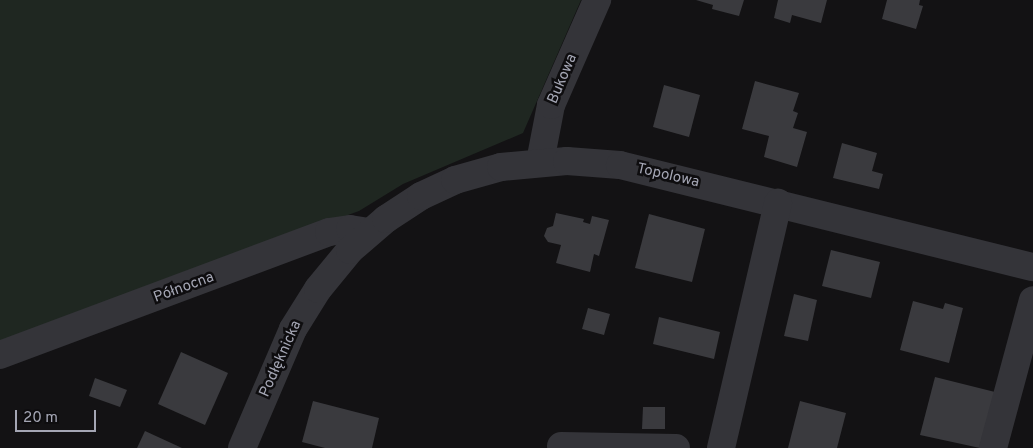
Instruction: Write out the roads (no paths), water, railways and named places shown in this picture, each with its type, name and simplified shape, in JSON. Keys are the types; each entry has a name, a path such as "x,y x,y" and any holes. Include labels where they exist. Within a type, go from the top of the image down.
{"street":[{"name":"Bukowa","path":"540,162 551,105 597,0"},
{"name":"Topolowa","path":"329,274 369,232 421,196 454,180 501,167 540,162 620,165 1033,267"},
{"path":"721,448 778,203"},
{"name":"Północna","path":"0,356 329,232 350,229 369,232"},
{"name":"Podłęknicka","path":"242,448 293,329 329,274"},
{"path":"993,448 1033,300"},
{"path":"561,446 676,448"}]}
